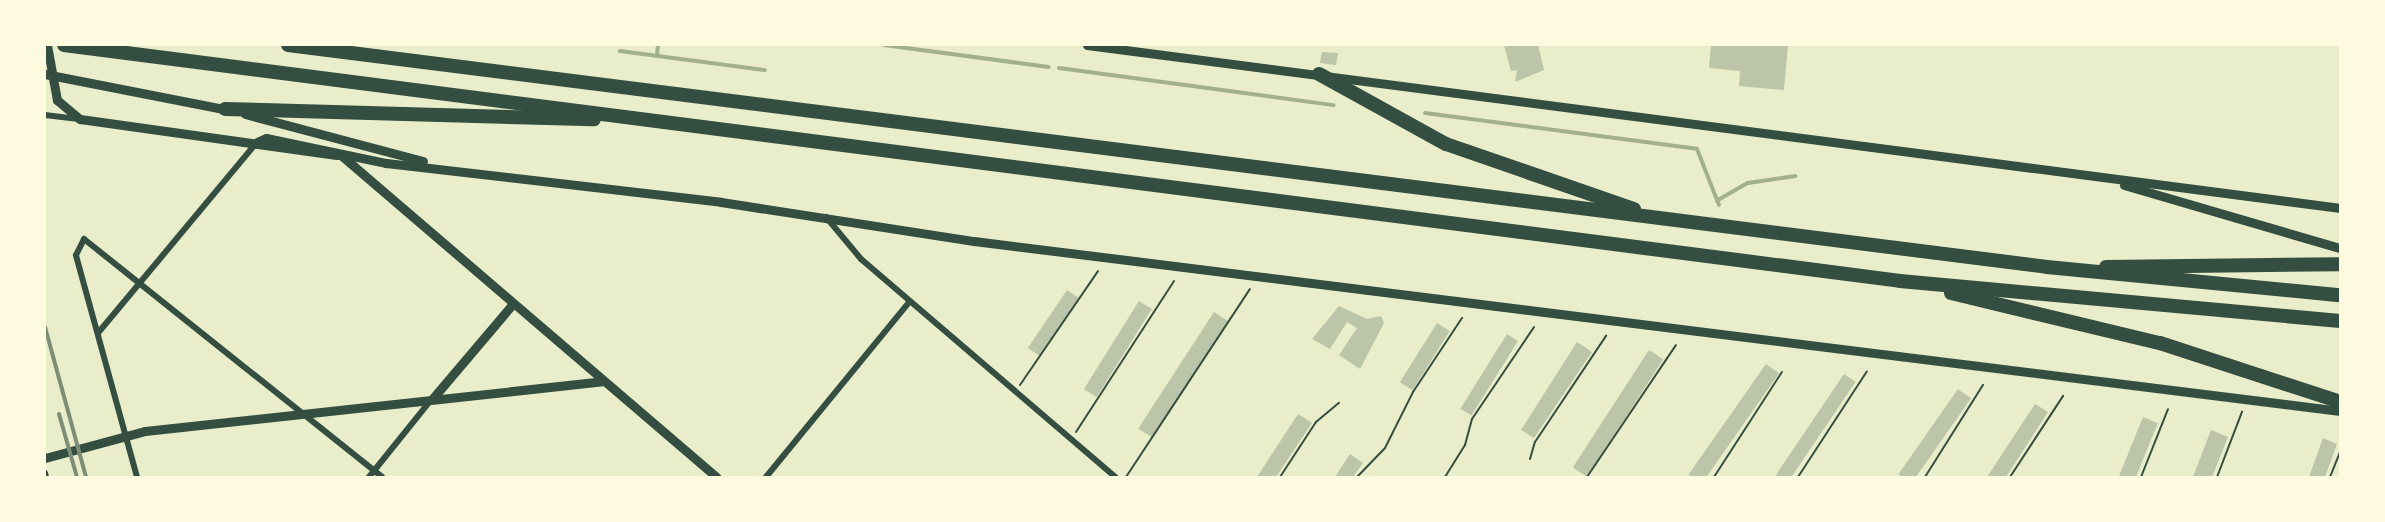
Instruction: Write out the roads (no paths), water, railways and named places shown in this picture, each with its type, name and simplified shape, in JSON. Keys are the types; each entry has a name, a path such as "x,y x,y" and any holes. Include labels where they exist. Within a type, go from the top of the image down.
{"highway":[{"path":"64,45 1900,280 2340,321"},
{"path":"288,45 2047,267 2340,295"},
{"path":"1319,74 1446,144 1665,219"},
{"path":"225,109 525,121 638,118"},
{"path":"2047,267 2340,264"},
{"path":"1900,280 2160,343 2340,402"}],"street":[{"path":"47,45 54,87 62,107 80,119"},
{"path":"1087,45 2340,208"},
{"path":"45,75 225,109 443,166"},
{"path":"45,115 826,217 974,241 2340,411"},
{"path":"99,333 257,142"},
{"path":"340,154 512,305 716,477"},
{"path":"2101,178 2340,248"},
{"path":"826,217 861,259 1115,477"},
{"path":"137,477 76,255 84,239 142,281 382,477"},
{"path":"766,477 910,301"},
{"path":"369,477 512,305"},
{"path":"45,458 125,436 433,398 603,381"}],"waterway":[{"path":"657,56 658,45"},
{"path":"884,45 1049,67"},
{"path":"620,51 765,70"},
{"path":"1059,68 1334,105"},
{"path":"1425,113 1697,149 1719,205"},
{"path":"1718,200 1748,183 1795,176"}],"railway":[{"path":"45,327 86,477"},
{"path":"59,414 77,477"}]}
